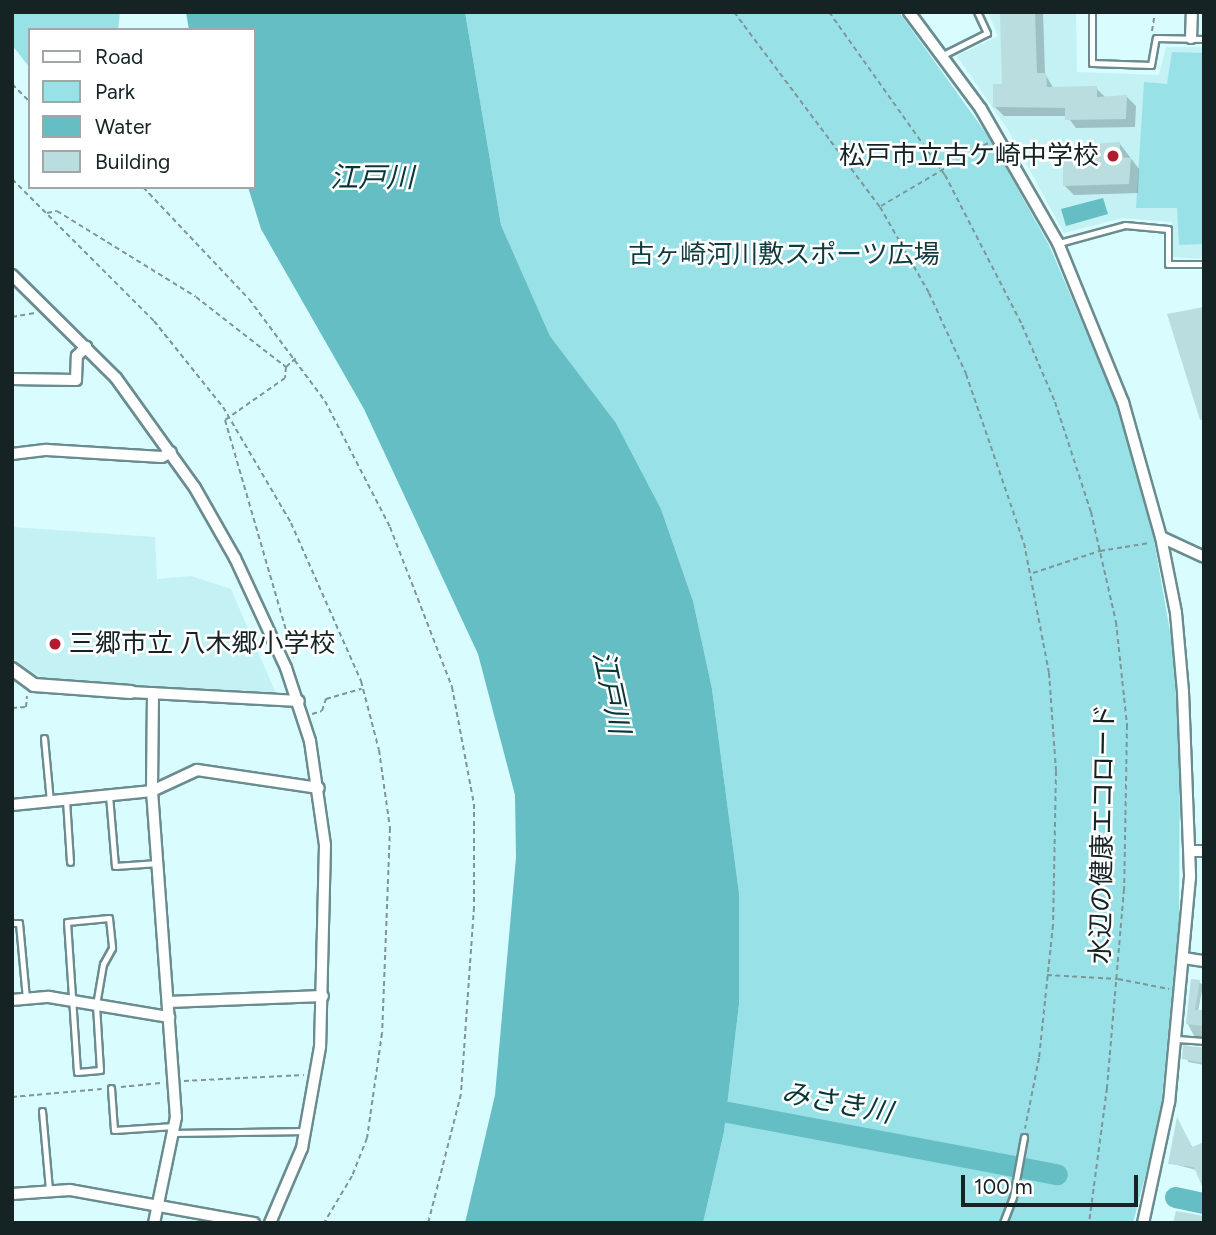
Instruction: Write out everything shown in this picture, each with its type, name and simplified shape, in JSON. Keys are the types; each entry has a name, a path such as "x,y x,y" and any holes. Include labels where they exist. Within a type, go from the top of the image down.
{"street":[{"path":"909,12 943,55 1004,146 1058,243 1123,402 1176,613 1190,851 1177,1039 1161,1146 1143,1223"},
{"path":"1191,38 1192,12"},
{"path":"12,275 86,347 135,401 171,452 235,558 300,704 320,788 325,845 323,996 320,1047 306,1131 270,1223"},
{"path":"12,379 76,380 76,356 86,347"},
{"path":"12,454 47,450 162,457 171,452"},
{"path":"1157,540 1204,557"},
{"path":"12,669 34,685 300,704"},
{"path":"153,693 152,791 174,1082 175,1129 161,1205 154,1223"},
{"path":"12,805 152,791 204,770 320,788"},
{"path":"1190,851 1204,851"},
{"path":"1184,958 1204,961"},
{"path":"168,1002 323,996"},
{"path":"12,1000 72,1000 169,1017"},
{"path":"12,1194 49,1191 161,1205 254,1223"}],"lane":[{"path":"943,55 987,33 977,12"},
{"path":"1092,12 1092,63 1151,65 1156,38 1204,39"},
{"path":"1058,243 1125,225 1168,229 1168,264 1204,264"},
{"path":"44,738 50,802"},
{"path":"109,795 115,866 158,863"},
{"path":"66,800 70,862"},
{"path":"109,918 112,948 103,964 96,1005 100,1070 76,1072 72,1000 67,922 109,918"},
{"path":"12,923 19,923 26,999"},
{"path":"1177,1039 1204,1041"},
{"path":"111,1088 114,1130 306,1131"},
{"path":"42,1111 49,1191"},
{"path":"1003,1223 1013,1197 1024,1137"}],"path":[{"path":"734,12 880,207 929,293 966,374 1032,573 1049,673 1056,771 1048,975 1024,1137"},
{"name":"水辺の健康エコロード","path":"829,12 941,171 985,249 1055,402 1100,551 1116,622 1127,725 1118,979 1089,1223"},
{"path":"1155,12 1152,33 1156,38"},
{"path":"12,84 28,100"},
{"path":"880,207 992,141"},
{"path":"12,179 18,185"},
{"path":"145,189 249,299 296,358 348,440 390,527 452,687 469,765 476,859 464,1063 455,1129 428,1223"},
{"path":"46,213 57,211 196,297 286,368"},
{"path":"12,317 45,306"},
{"path":"296,358 286,368 285,378 225,420 297,668"},
{"path":"1032,573 1100,551 1157,540"},
{"path":"12,708 26,707 27,690 34,685"},
{"path":"300,704 307,705 310,715 322,712 326,699 363,688"},
{"path":"1048,975 1118,979 1181,992"},
{"path":"12,1097 174,1082 305,1075"}],"shaded area":[{"name":"松戸市立古ケ崎中学校","path":"988,12 1076,12 1077,72 1159,75 1166,47 1204,47 1204,259 1172,257 1172,222 1122,218 1064,233 1008,130 957,56 998,36"},
{"path":"12,527 155,537 157,579 191,576 231,589 277,696 41,678 12,658"}],"green space":[{"path":"12,12 120,12 118,28 28,28 28,65 12,45"},
{"name":"古ヶ崎河川敷スポーツ広場","path":"465,12 899,12 988,136 1049,245 1117,404 1147,501 1172,643 1180,751 1179,919 1160,1119 1133,1223 703,1223 724,1132 739,1004 739,893 712,689 693,601 661,509 616,423 550,336 501,225"},
{"path":"1172,52 1204,53 1204,244 1179,245 1177,208 1136,208 1144,82 1167,84"}],"water":[{"name":"江戸川","path":"186,12 465,12 501,225 550,336 616,423 661,509 693,601 712,689 739,893 739,1004 724,1132 703,1223 465,1223 495,1095 516,857 515,795 478,654 364,409 261,229 249,189 256,189 256,28 189,28"},
{"path":"1103,198 1108,214 1066,226 1061,209"}],"building":[{"path":"1000,12 1035,12 1037,73 1046,73 1047,87 1097,86 1097,97 1127,95 1126,119 1065,120 1065,108 993,107 993,84 1002,84"},
{"path":"1120,142 1120,157 1131,158 1129,184 1063,186 1063,159 1078,156 1078,145"},
{"path":"1204,307 1204,419 1200,420 1167,314"},
{"path":"1191,979 1200,980 1195,1010 1204,1010 1204,1026 1186,1024"},
{"path":"1183,1045 1204,1048 1204,1063 1182,1059"},
{"path":"1177,1117 1192,1147 1204,1142 1204,1191 1194,1167 1168,1164"},
{"path":"1176,1211 1204,1216 1204,1223 1173,1223"}],"waterway":[{"name":"みさき川","path":"701,1107 1057,1174"},
{"name":"みさき川","path":"1175,1197 1204,1203"}],"place":[{"name":"松戸市立古ケ崎中学校","path":"1113,156"},
{"name":"三郷市立 八木郷小学校","path":"55,644"}]}
